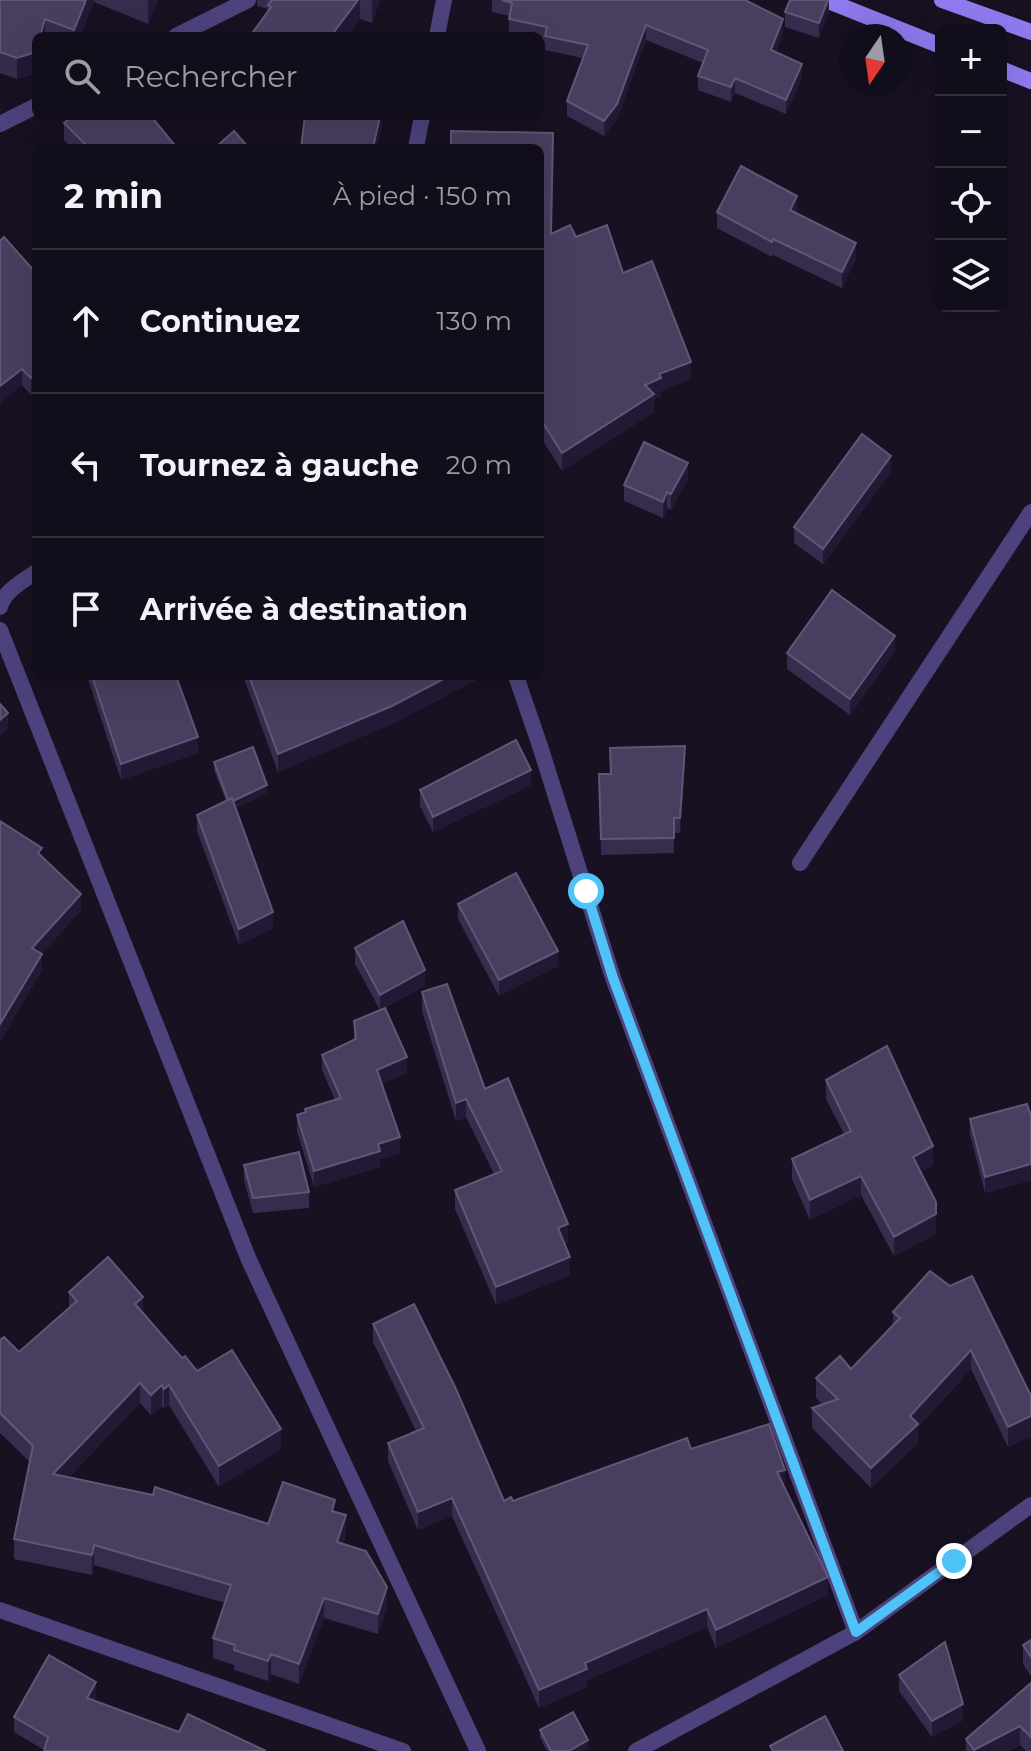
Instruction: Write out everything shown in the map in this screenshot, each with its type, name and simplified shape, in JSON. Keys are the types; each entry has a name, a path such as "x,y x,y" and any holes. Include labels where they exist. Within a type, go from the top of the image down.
{"main road":[{"path":"826,0 935,44"},
{"path":"942,0 1031,32"},
{"path":"1007,71 1031,81"}],"street":[{"path":"184,32 248,0"},
{"path":"438,32 444,0"},
{"path":"0,124 32,108"},
{"path":"417,144 421,120"},
{"path":"800,863 1031,512"},
{"path":"0,607 2,600 32,575"},
{"path":"0,630 249,1260 478,1751"},
{"path":"517,680 613,978 856,1632"},
{"path":"636,1751 856,1632 1031,1505"},
{"path":"0,1610 403,1751"}],"building":[{"path":"0,0 86,0 74,30 45,19 41,32 32,32 32,53 17,58 0,52"},
{"path":"272,0 358,0 334,32 253,32 271,7 268,5"},
{"path":"502,0 745,0 783,19 771,50 802,64 786,100 735,78 731,87 698,76 708,50 646,25 617,104 604,121 567,101 588,45 545,36 547,27 509,19 512,3"},
{"path":"790,0 828,0 819,23 785,12"},
{"path":"67,120 154,120 174,144 85,144 64,123"},
{"path":"304,120 379,120 374,144 302,144"},
{"path":"234,131 245,144 219,144"},
{"path":"451,131 553,133 551,234 570,225 576,237 607,225 623,273 652,261 691,362 659,374 661,378 645,385 654,394 562,453 544,425 544,144 451,144"},
{"path":"741,166 797,196 790,210 856,243 842,272 773,239 772,242 717,212"},
{"path":"4,237 32,268 32,377 22,369 0,386 0,241"},
{"path":"862,434 891,456 823,549 794,527"},
{"path":"644,442 688,463 671,494 667,492 663,502 624,485"},
{"path":"832,590 895,636 850,699 787,653"},
{"path":"93,680 177,680 198,737 121,764"},
{"path":"250,680 441,680 392,706 278,754"},
{"path":"0,704 8,713 0,720"},
{"path":"516,740 531,770 433,817 420,790"},
{"path":"685,746 680,818 674,818 674,838 601,839 599,774 611,774 610,748"},
{"path":"253,747 267,785 233,801 232,798 228,800 214,762"},
{"path":"232,798 273,912 239,929 197,815"},
{"path":"0,821 42,848 38,853 81,894 32,948 42,954 0,1024"},
{"path":"516,873 558,951 499,980 458,904"},
{"path":"403,921 425,970 380,995 355,948"},
{"path":"447,984 485,1089 508,1078 568,1224 558,1228 570,1257 496,1287 455,1190 502,1171 466,1099 456,1103 422,992"},
{"path":"385,1008 407,1057 377,1070 400,1137 378,1144 380,1151 314,1171 297,1115 306,1112 305,1109 341,1098 322,1055 356,1039 354,1021"},
{"path":"887,1046 933,1146 913,1157 936,1202 936,1214 894,1237 861,1176 810,1200 792,1159 851,1131 826,1080"},
{"path":"1027,1104 1031,1116 1031,1164 985,1177 970,1119"},
{"path":"299,1152 309,1192 253,1198 244,1165"},
{"path":"108,1257 143,1297 135,1304 197,1371 232,1350 281,1429 219,1466 169,1385 164,1389 162,1385 151,1395 140,1383 53,1474 153,1495 155,1487 268,1524 283,1482 335,1500 332,1511 346,1515 337,1542 366,1551 387,1587 378,1614 324,1598 299,1664 271,1654 268,1661 234,1650 235,1645 213,1638 231,1585 94,1545 92,1555 14,1539 33,1446 0,1413 0,1340 4,1337 19,1352 77,1301 69,1292"},
{"path":"930,1271 950,1286 972,1276 1031,1396 1031,1416 1008,1427 971,1350 910,1416 918,1424 871,1468 812,1408 838,1399 816,1378 840,1356 851,1369 900,1318 893,1312"},
{"path":"414,1304 456,1389 504,1501 511,1497 513,1501 687,1438 691,1449 769,1424 785,1470 777,1472 828,1577 716,1630 707,1609 585,1663 587,1669 539,1690 452,1498 418,1512 388,1443 424,1428 373,1324"},
{"path":"1031,1640 1031,1657 1023,1645"},
{"path":"945,1642 963,1704 932,1721 899,1675"},
{"path":"49,1655 96,1682 87,1698 179,1732 188,1714 266,1751 44,1751 48,1737 14,1717"},
{"path":"1031,1683 1031,1737 1020,1726 974,1750 966,1739"},
{"path":"573,1712 588,1740 569,1751 551,1751 540,1730"},
{"path":"825,1716 843,1751 773,1751 770,1746"}],"route":[{"path":"586,891 613,978 856,1632 954,1561"}]}
